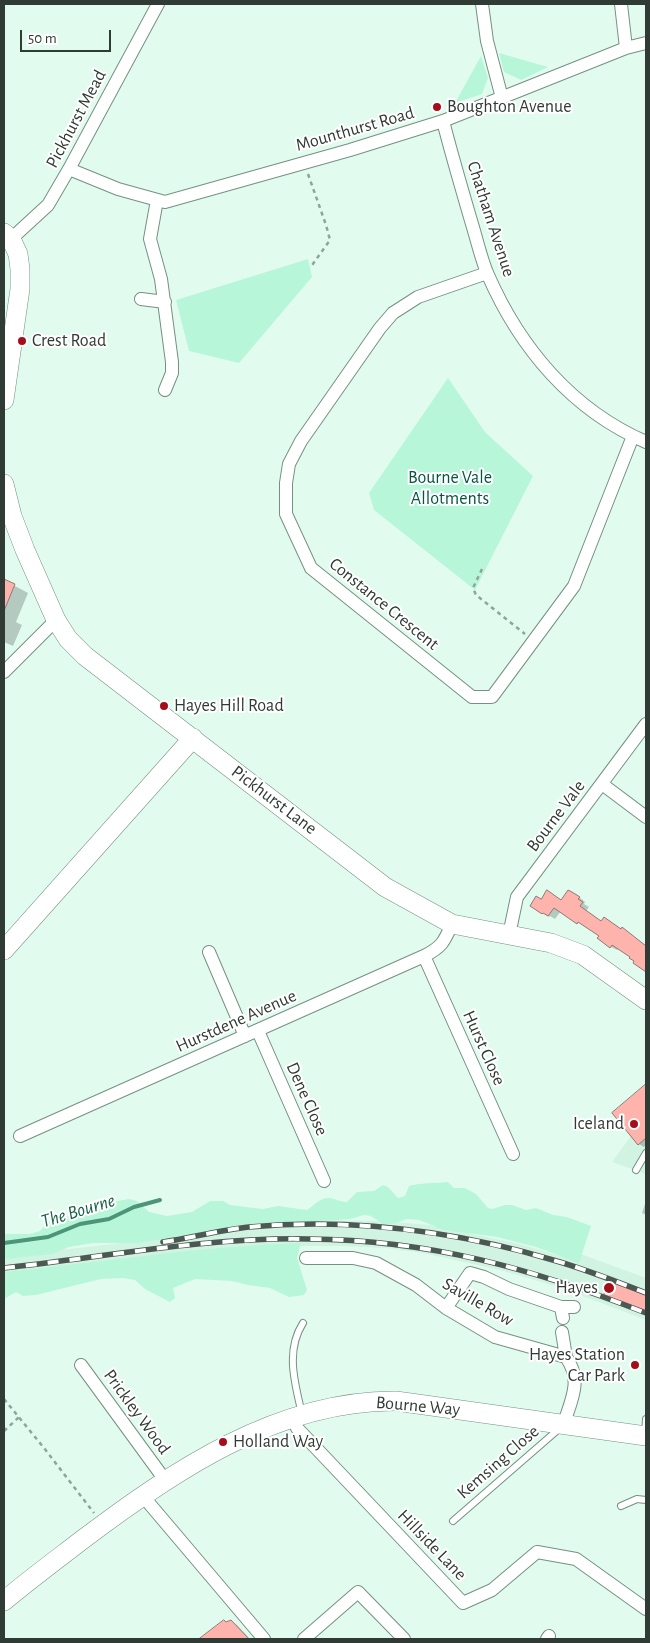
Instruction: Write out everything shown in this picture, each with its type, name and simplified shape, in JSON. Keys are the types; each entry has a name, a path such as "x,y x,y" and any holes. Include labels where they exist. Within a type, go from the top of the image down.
{"main road":[{"path":"4,400 20,289 18,254 8,236"},
{"name":"Pickhurst Lane","path":"4,484 12,516 56,620 68,639 85,656 385,887 452,924 551,943 582,955 646,1000"},
{"path":"4,950 193,738"},
{"name":"Bourne Way","path":"4,1600 102,1524 165,1480 232,1444 297,1416 346,1404 396,1401 563,1426 646,1431"}],"street":[{"name":"Pickhurst Mead","path":"8,236 48,205 70,169 158,4"},
{"path":"482,4 487,41 502,98"},
{"path":"621,4 626,48"},
{"name":"Mounthurst Road","path":"70,169 118,189 165,202 444,121 626,48 646,43"},
{"name":"Chatham Avenue","path":"444,121 452,157 487,273 503,306 538,360 558,382 588,408 646,442"},
{"path":"158,200 150,240 161,279 165,302 172,373 166,390"},
{"name":"Constance Crescent","path":"487,273 418,297 393,313 380,328 301,441 289,464 286,483 286,514 311,568 472,697 492,697 574,586 633,436"},
{"path":"141,299 165,302"},
{"path":"5,668 56,620"},
{"name":"Bourne Vale","path":"509,935 518,897 646,724"},
{"path":"602,784 646,816"},
{"name":"Hurstdene Avenue","path":"20,1136 424,956 437,949 446,938 452,924"},
{"path":"209,952 246,1036"},
{"name":"Hurst Close","path":"424,956 513,1154"},
{"name":"Dene Close","path":"258,1031 324,1181"},
{"name":"Saville Row","path":"306,1258 352,1258 376,1263 416,1285 446,1308 496,1337 566,1357"},
{"path":"446,1308 470,1273 484,1277 562,1312 574,1307"},
{"path":"562,1332 566,1357 576,1377 563,1426"},
{"name":"Prickley Wood","path":"81,1365 165,1480"},
{"name":"Hillside Lane","path":"297,1416 297,1428 463,1603 492,1590 537,1552 576,1559 646,1610"},
{"path":"142,1495 264,1639"},
{"path":"304,1639 358,1592 404,1639"}],"lane":[{"path":"636,1170 646,1153"},
{"path":"297,1416 292,1350 297,1333 303,1324"},
{"name":"Kemsing Close","path":"453,1521 563,1426"},
{"path":"621,1506 637,1499 646,1500"}],"path":[{"path":"304,163 330,240 310,268"},
{"path":"482,569 473,588 476,595 534,641"},
{"path":"4,1399 102,1524"},
{"path":"4,1431 19,1416"}],"shaded area":[{"path":"646,1084 646,1174 612,1162 631,1136 612,1113"},
{"path":"293,1220 385,1221 429,1225 520,1244 578,1261 581,1254 646,1278 646,1320 562,1288 500,1270 423,1253 385,1248 298,1246 4,1275 4,1256 114,1244 219,1227"}],"green space":[{"path":"499,53 548,67 521,80 504,72"},
{"path":"481,56 488,78 482,94 455,103"},
{"path":"308,259 312,277 239,363 189,351 176,300"},
{"name":"Bourne Vale Allotments","path":"448,378 485,432 533,476 475,590 374,510 369,493"},
{"path":"448,1182 454,1188 465,1188 476,1194 488,1208 512,1205 526,1210 536,1208 591,1226 579,1263 536,1247 497,1237 444,1230 419,1220 407,1219 393,1224 383,1224 371,1216 364,1215 350,1219 240,1227 138,1243 93,1243 69,1247 52,1254 4,1259 4,1234 30,1234 40,1231 48,1222 62,1217 85,1215 106,1203 129,1199 137,1201 149,1212 167,1216 192,1212 210,1201 223,1201 230,1205 263,1209 278,1206 307,1210 324,1199 330,1198 347,1202 357,1192 374,1191 383,1185 388,1187 398,1198 405,1196 409,1186"},
{"path":"301,1243 297,1258 307,1290 304,1295 289,1297 270,1288 232,1281 195,1279 173,1288 175,1298 170,1302 145,1289 135,1280 123,1278 101,1279 36,1295 23,1296 16,1292 4,1299 4,1272 226,1247"}],"building":[{"path":"4,579 15,584 4,611"},
{"path":"547,890 561,900 568,890 572,892 580,897 578,899 583,902 580,906 601,921 604,917 621,929 622,927 646,946 646,972 633,963 634,961 630,957 612,945 610,948 597,938 599,936 554,908 548,916 530,906 536,896 541,899"},
{"name":"Iceland","path":"646,1084 646,1138 638,1145 612,1113"},
{"path":"610,1281 646,1295 646,1311 604,1295"},
{"path":"224,1620 226,1622 231,1620 249,1639 199,1639"}],"waterway":[{"name":"The Bourne","path":"4,1243 48,1237 80,1224 109,1219 134,1207 160,1200"}],"railway":[{"path":"163,1242 249,1227 326,1224 403,1229 441,1234 516,1250 577,1267 646,1293"},
{"path":"4,1268 194,1244 271,1239 354,1241 439,1251 481,1260 563,1283 646,1313"}],"place":[{"name":"Boughton Avenue","path":"437,107"},
{"name":"Crest Road","path":"22,341"},
{"name":"Hayes Hill Road","path":"164,706"},
{"name":"Iceland","path":"634,1124"},
{"name":"Hayes","path":"609,1288"},
{"name":"Hayes Station Car Park","path":"635,1365"},
{"name":"Holland Way","path":"223,1442"}]}
